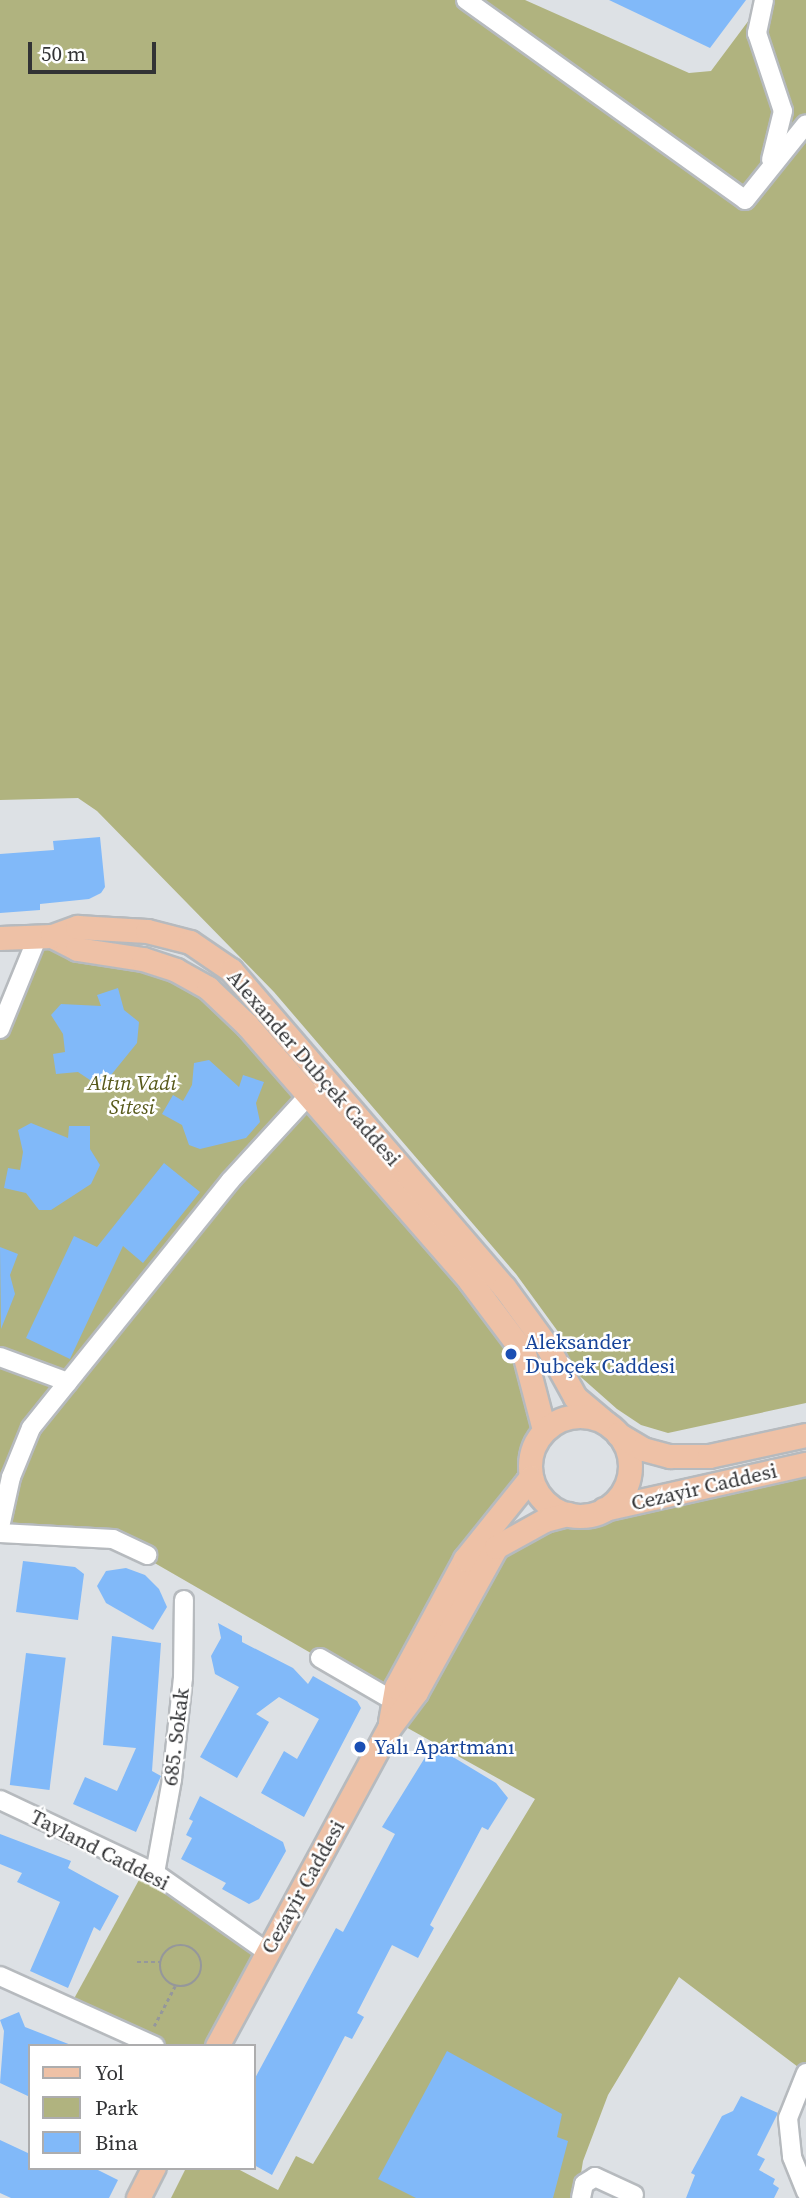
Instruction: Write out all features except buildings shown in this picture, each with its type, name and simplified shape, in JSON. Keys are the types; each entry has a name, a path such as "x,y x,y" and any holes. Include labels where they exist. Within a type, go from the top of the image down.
{"main road":[{"name":"Alexander Dubçek Caddesi","path":"45,936 77,927 147,931 190,942 231,970 504,1287 547,1346 575,1397 612,1428"},
{"path":"0,938 45,936"},
{"name":"Alexander Dubçek Caddesi","path":"45,936 77,949 133,957 176,970 208,988 311,1093 470,1281 524,1353 544,1430"},
{"path":"574,1416 612,1428 626,1447 628,1478 622,1493 602,1510 581,1516 568,1514 549,1505 531,1477 530,1460 544,1430 574,1416"},
{"name":"Cezayir Caddesi","path":"612,1428 643,1449 670,1456 709,1456 806,1435"},
{"name":"Cezayir Caddesi","path":"602,1510 806,1464"},
{"name":"Cezayir Caddesi","path":"219,2044 389,1728 402,1694 466,1579 531,1477"},
{"name":"Cezayir Caddesi","path":"466,1579 496,1547 545,1520 568,1514"},
{"path":"138,2198 152,2170"}],"street":[{"path":"466,0 745,200 806,124"},
{"path":"763,177 777,148 783,111 757,33 764,0"},
{"path":"0,1029 45,936"},
{"path":"0,1527 11,1477 31,1428 230,1181 311,1093"},
{"path":"0,1357 68,1382"},
{"path":"0,1533 113,1539 147,1555"},
{"name":"685. Sokak","path":"155,1873 173,1779 183,1678 184,1600"},
{"path":"320,1658 402,1694"},
{"name":"Tayland Caddesi","path":"0,1800 155,1873 267,1952"},
{"path":"0,1976 151,2044"},
{"path":"806,2073 788,2118 792,2157 806,2192"},
{"path":"581,2198 584,2184 595,2177 634,2195"}],"path":[{"path":"137,1962 161,1962 177,1946 191,1948 200,1958 198,1978 188,1986 175,1986 164,1979 161,1962"},
{"path":"151,2044 175,1986"}],"green space":[{"path":"0,0 525,0 689,73 711,71 764,0 806,0 806,1403 668,1433 641,1425 617,1409 574,1371 559,1333 516,1274 274,992 97,811 78,798 0,800"},
{"name":"Altın Vadi Sitesi","path":"38,936 208,988 470,1281 537,1395 535,1443 465,1559 394,1701 113,1539 0,1533 0,1029"},
{"path":"806,1464 806,2073 679,1977 608,2095 583,2161 577,2198 171,2198 185,2170 240,2170 278,2190 296,2156 313,2164 535,1799 395,1721 496,1547 568,1514 598,1512"},
{"path":"145,1869 267,1952 218,2044 151,2044 70,2006"}],"place":[{"name":"Aleksander Dubçek Caddesi","path":"511,1354"},
{"name":"Yalı Apartmanı","path":"360,1747"}]}
